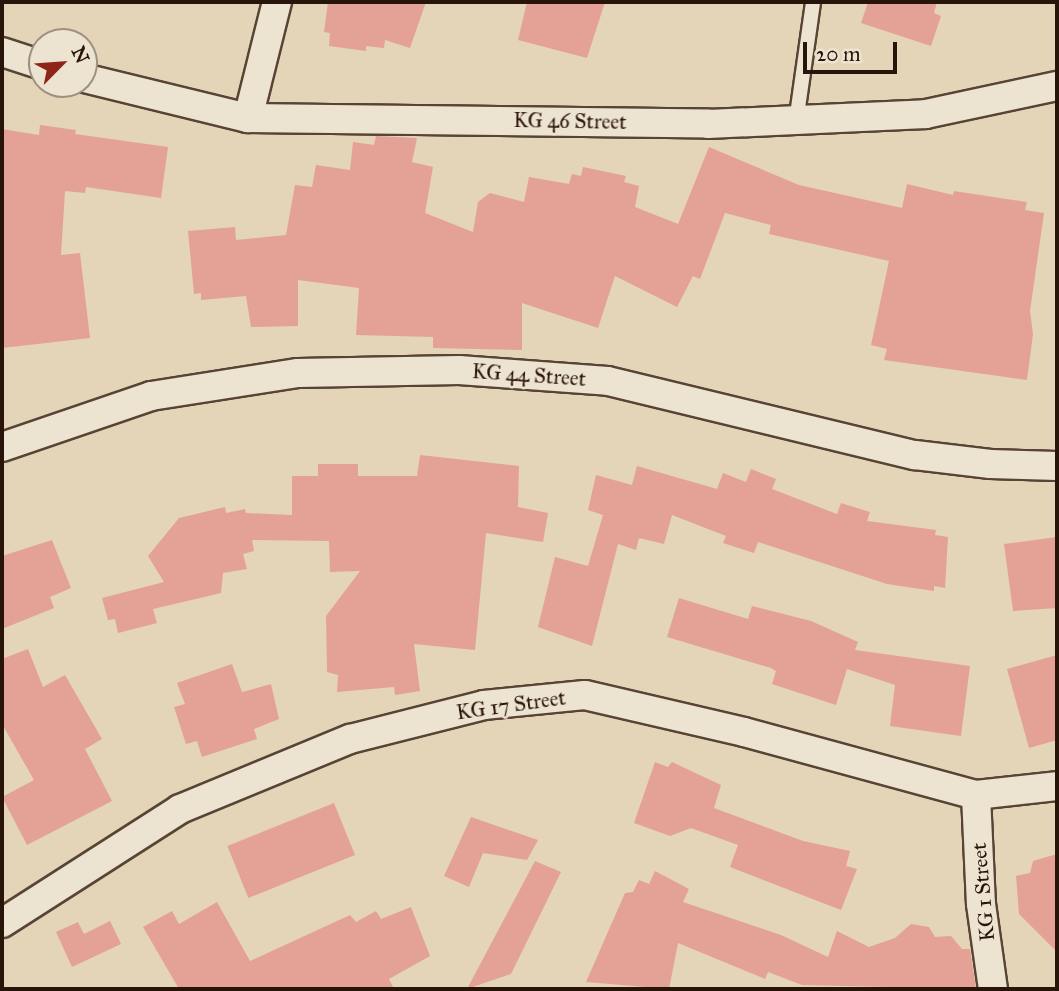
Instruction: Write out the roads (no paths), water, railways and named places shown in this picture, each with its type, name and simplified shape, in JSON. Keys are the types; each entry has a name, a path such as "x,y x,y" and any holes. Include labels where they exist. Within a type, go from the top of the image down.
{"street":[{"path":"248,118 277,2"},
{"path":"2,52 28,60"},
{"name":"KG 46 Street","path":"98,81 248,118 796,122 926,114 1057,86"},
{"name":"KG 44 Street","path":"2,447 151,396 298,373 459,370 608,381 915,455 989,464 1057,466"},
{"name":"KG 17 Street","path":"2,923 180,808 350,739 484,705 585,695 744,732 976,795 1057,786"},
{"name":"KG 1 Street","path":"976,795 981,904 993,989"}],"lane":[{"path":"796,122 813,2"}]}
